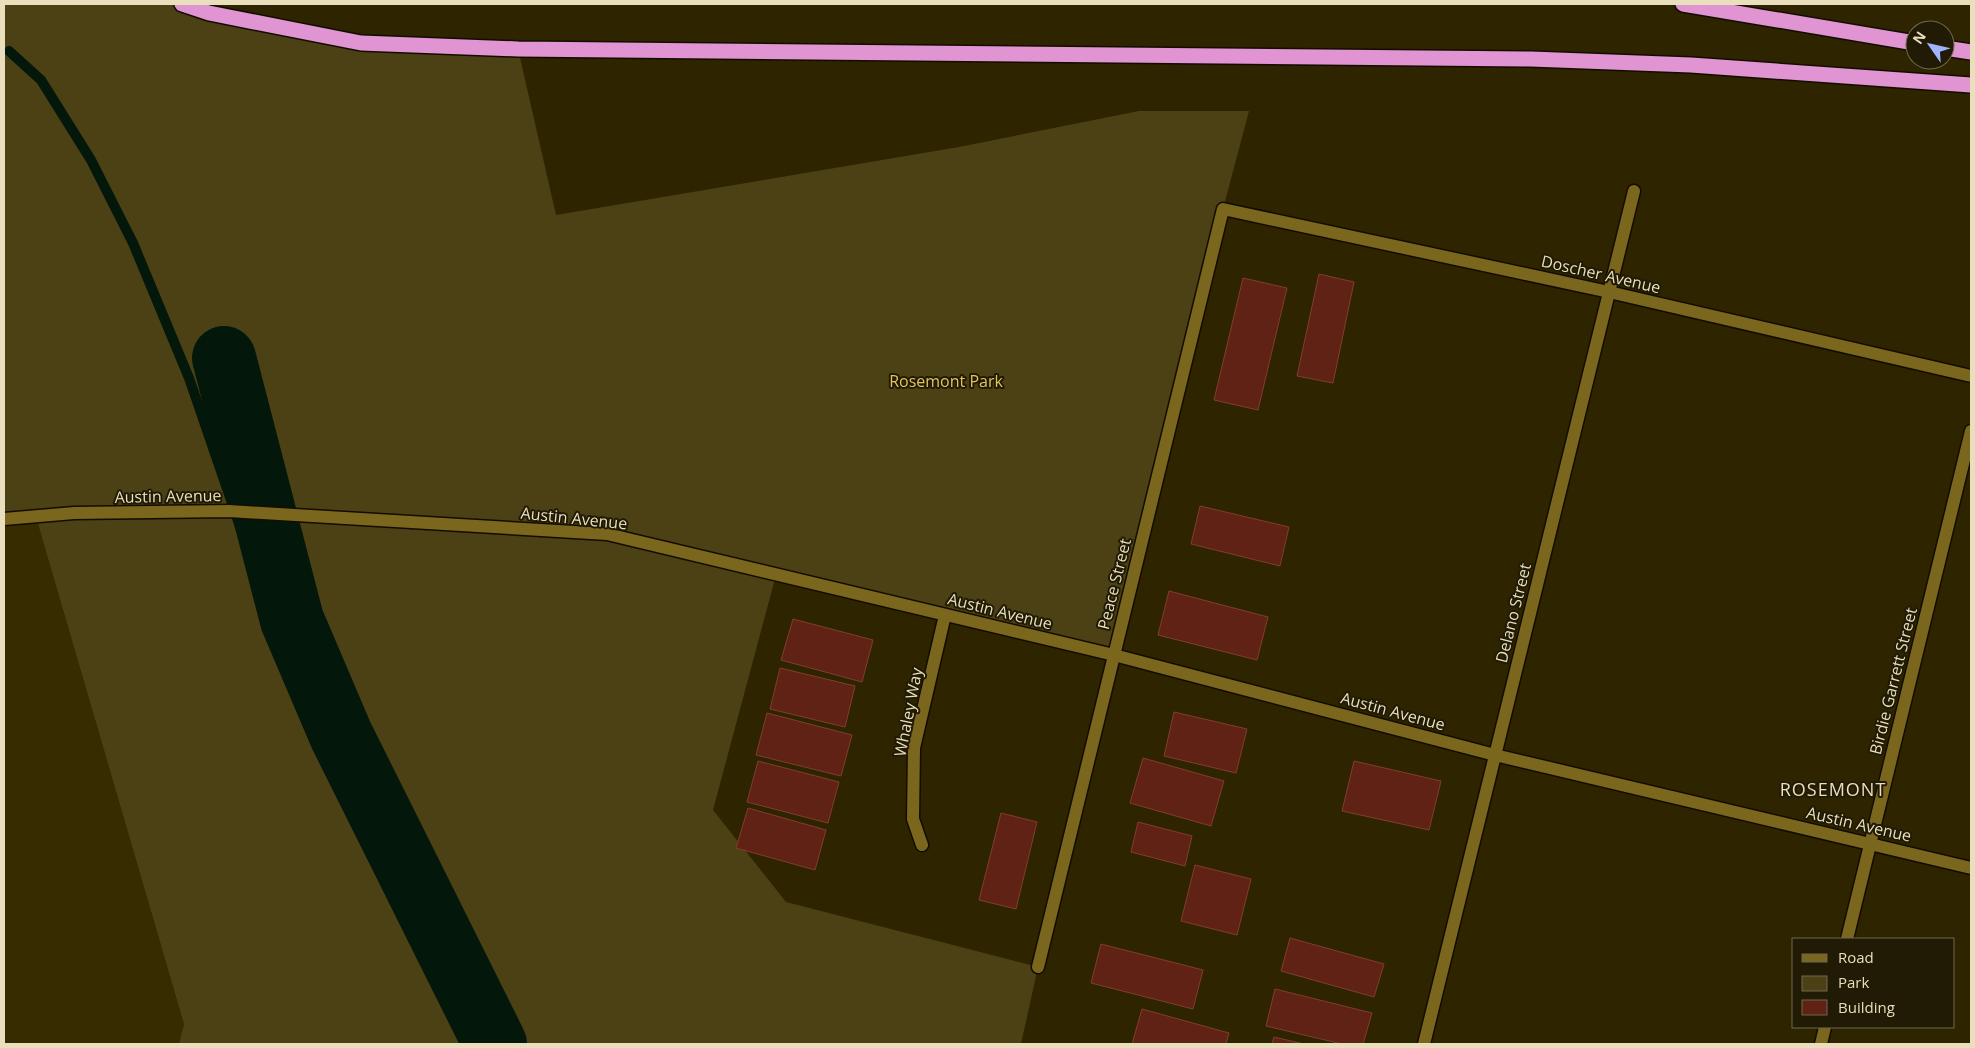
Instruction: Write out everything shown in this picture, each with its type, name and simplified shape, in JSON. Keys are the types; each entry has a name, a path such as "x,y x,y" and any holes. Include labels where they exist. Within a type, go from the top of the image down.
{"highway":[{"path":"182,4 209,13 361,43 518,48 1531,59 1711,66 1971,86"},
{"path":"1683,4 1905,40"},
{"path":"1955,50 1971,52"}],"street":[{"name":"Delano Street","path":"1424,1044 1634,190"},
{"name":"Doscher Avenue","path":"1223,209 1609,292 1971,376"},
{"name":"Peace Street","path":"1038,967 1223,209"},
{"name":"Birdie Garrett Street","path":"1846,938 1971,431"},
{"name":"Austin Avenue","path":"4,519 74,513 276,512 607,534 1114,656 1494,755 1971,868"},
{"name":"Whaley Way","path":"922,845 913,819 914,748 944,615"},
{"path":"1821,1044 1825,1028"}],"shaded area":[{"path":"36,517 184,1024 179,1044 4,1044 4,519"}],"green space":[{"name":"Rosemont Park","path":"4,4 182,4 361,43 518,49 556,215 959,147 1139,111 1249,111 1223,209 1114,655 776,575 713,810 786,902 1038,967 1021,1044 179,1044 184,1024 36,517 4,519"}],"building":[{"path":"1319,274 1354,282 1333,383 1297,376"},
{"path":"1243,278 1287,288 1258,410 1214,400"},
{"path":"1200,506 1289,527 1280,566 1191,544"},
{"path":"1169,591 1268,617 1257,660 1158,635"},
{"path":"793,619 873,640 862,682 781,660"},
{"path":"780,668 855,686 845,727 770,709"},
{"path":"1174,712 1247,729 1236,773 1164,756"},
{"path":"767,713 852,735 841,776 756,755"},
{"path":"1143,758 1224,781 1211,826 1130,803"},
{"path":"758,761 839,782 828,823 747,802"},
{"path":"1354,761 1441,781 1429,830 1342,811"},
{"path":"748,808 826,830 815,870 736,848"},
{"path":"1001,813 1037,822 1016,909 979,900"},
{"path":"1138,822 1192,836 1185,866 1131,852"},
{"path":"1195,865 1251,879 1237,935 1181,921"},
{"path":"1290,938 1384,964 1374,997 1281,971"},
{"path":"1101,944 1203,970 1193,1009 1091,983"},
{"path":"1275,989 1372,1013 1363,1044 1342,1044 1266,1026"},
{"path":"1142,1009 1229,1033 1226,1044 1132,1044"},
{"path":"1274,1037 1304,1044 1272,1044"}],"waterway":[{"path":"9,51 41,80 91,160 133,243 189,378 248,550 380,856 476,1044"},
{"path":"224,358 292,620 341,735 495,1044"}],"district":[{"name":"ROSEMONT","path":"1833,789"}]}
